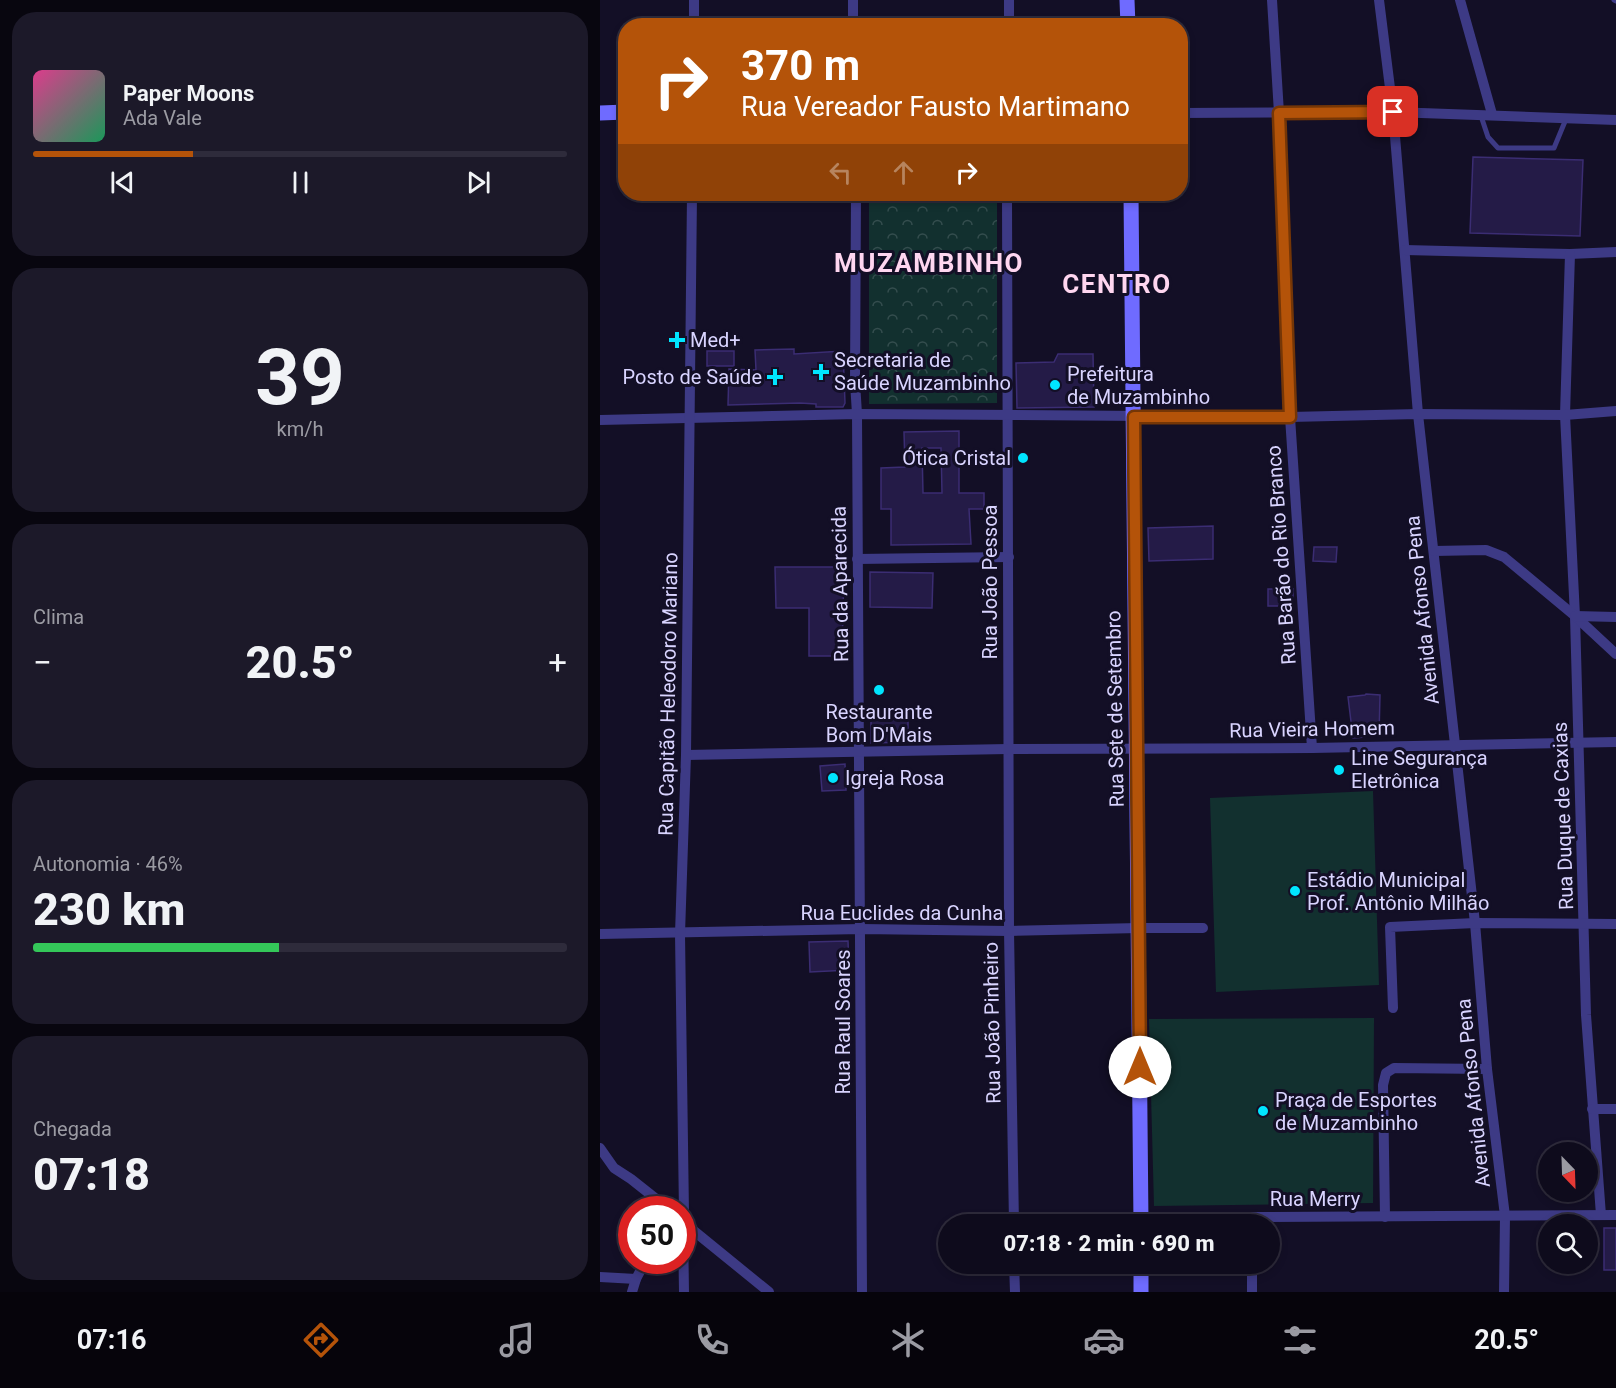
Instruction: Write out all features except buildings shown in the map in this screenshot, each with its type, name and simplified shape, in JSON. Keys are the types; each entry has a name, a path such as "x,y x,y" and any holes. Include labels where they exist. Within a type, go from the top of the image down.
{"main road":[{"path":"1127,0 1128,18"},
{"path":"600,113 618,112"},
{"name":"Rua Sete de Setembro","path":"1131,201 1141,1214"},
{"path":"1141,1274 1141,1292"}],"street":[{"path":"694,0 694,18"},
{"path":"853,0 853,18"},
{"path":"1009,0 1009,18"},
{"name":"Rua Barão do Rio Branco","path":"1272,0 1279,113 1290,417 1312,748"},
{"name":"Avenida Afonso Pena","path":"1379,0 1393,112 1418,414 1475,923 1487,1069 1504,1216 1504,1292"},
{"path":"1460,0 1486,114"},
{"path":"1188,113 1393,112 1616,120"},
{"name":"Rua Capitão Heleodoro Mariano","path":"684,1196 680,934 686,755 692,201"},
{"name":"Rua da Aparecida","path":"856,201 855,382 860,753"},
{"name":"Rua João Pessoa","path":"1007,201 1008,749"},
{"path":"1405,249 1570,254 1616,252"},
{"name":"Rua Duque de Caxias","path":"1570,254 1565,415 1575,616 1586,1015 1601,1215"},
{"path":"600,420 857,414 1290,417 1418,414 1565,415 1616,411"},
{"path":"1434,551 1486,550 1504,557 1575,616 1616,654"},
{"path":"857,559 1009,557"},
{"path":"1575,616 1616,617"},
{"name":"Rua Vieira Homem","path":"686,755 1616,742"},
{"name":"Rua João Pinheiro","path":"1008,749 1014,1214"},
{"name":"Rua Raul Soares","path":"860,753 862,1292"},
{"path":"1393,1008 1390,927 1475,923 1616,924"},
{"name":"Rua Euclides da Cunha","path":"600,934 861,929 1009,931 1139,927 1203,928"},
{"path":"1385,1217 1383,1085 1386,1073 1394,1068 1487,1069"},
{"path":"1592,1109 1616,1109"},
{"path":"600,1148 614,1168 632,1179 651,1196"},
{"path":"600,1168 614,1168"},
{"name":"Rua Merry","path":"1280,1219 1616,1215"},
{"path":"696,1233 769,1292"},
{"path":"632,1292 639,1274"},
{"name":"Rua Capitão Heleodoro Mariano","path":"684,1274 684,1292"},
{"path":"1014,1274 1015,1292"},
{"path":"1252,1274 1252,1292"},
{"path":"600,1277 636,1279"}],"lane":[{"path":"1486,114 1488,137 1498,148 1517,149 1554,148 1567,118"}],"green space":[{"path":"869,201 997,201 997,403 869,404"},
{"name":"Estádio Municipal Prof. Antônio Milhão","path":"1373,791 1379,985 1216,992 1210,798"},
{"name":"Praça de Esportes de Muzambinho","path":"1374,1018 1373,1203 1154,1206 1149,1019"}],"place":[{"name":"Med+","path":"677,340"},
{"name":"Secretaria de Saúde Muzambinho","path":"821,372"},
{"name":"Posto de Saúde","path":"775,377"},
{"name":"Prefeitura de Muzambinho","path":"1055,385"},
{"name":"Ótica Cristal","path":"1023,458"},
{"name":"Restaurante Bom D'Mais","path":"879,690"},
{"name":"Line Segurança Eletrônica","path":"1339,770"},
{"name":"Igreja Rosa","path":"833,778"},
{"name":"Estádio Municipal Prof. Antônio Milhão","path":"1295,891"},
{"name":"Praça de Esportes de Muzambinho","path":"1263,1111"}],"district":[{"name":"MUZAMBINHO","path":"929,263"},
{"name":"CENTRO","path":"1117,284"}],"route":[{"path":"1140,1067 1134,417 1290,417 1279,113 1393,112"}]}
